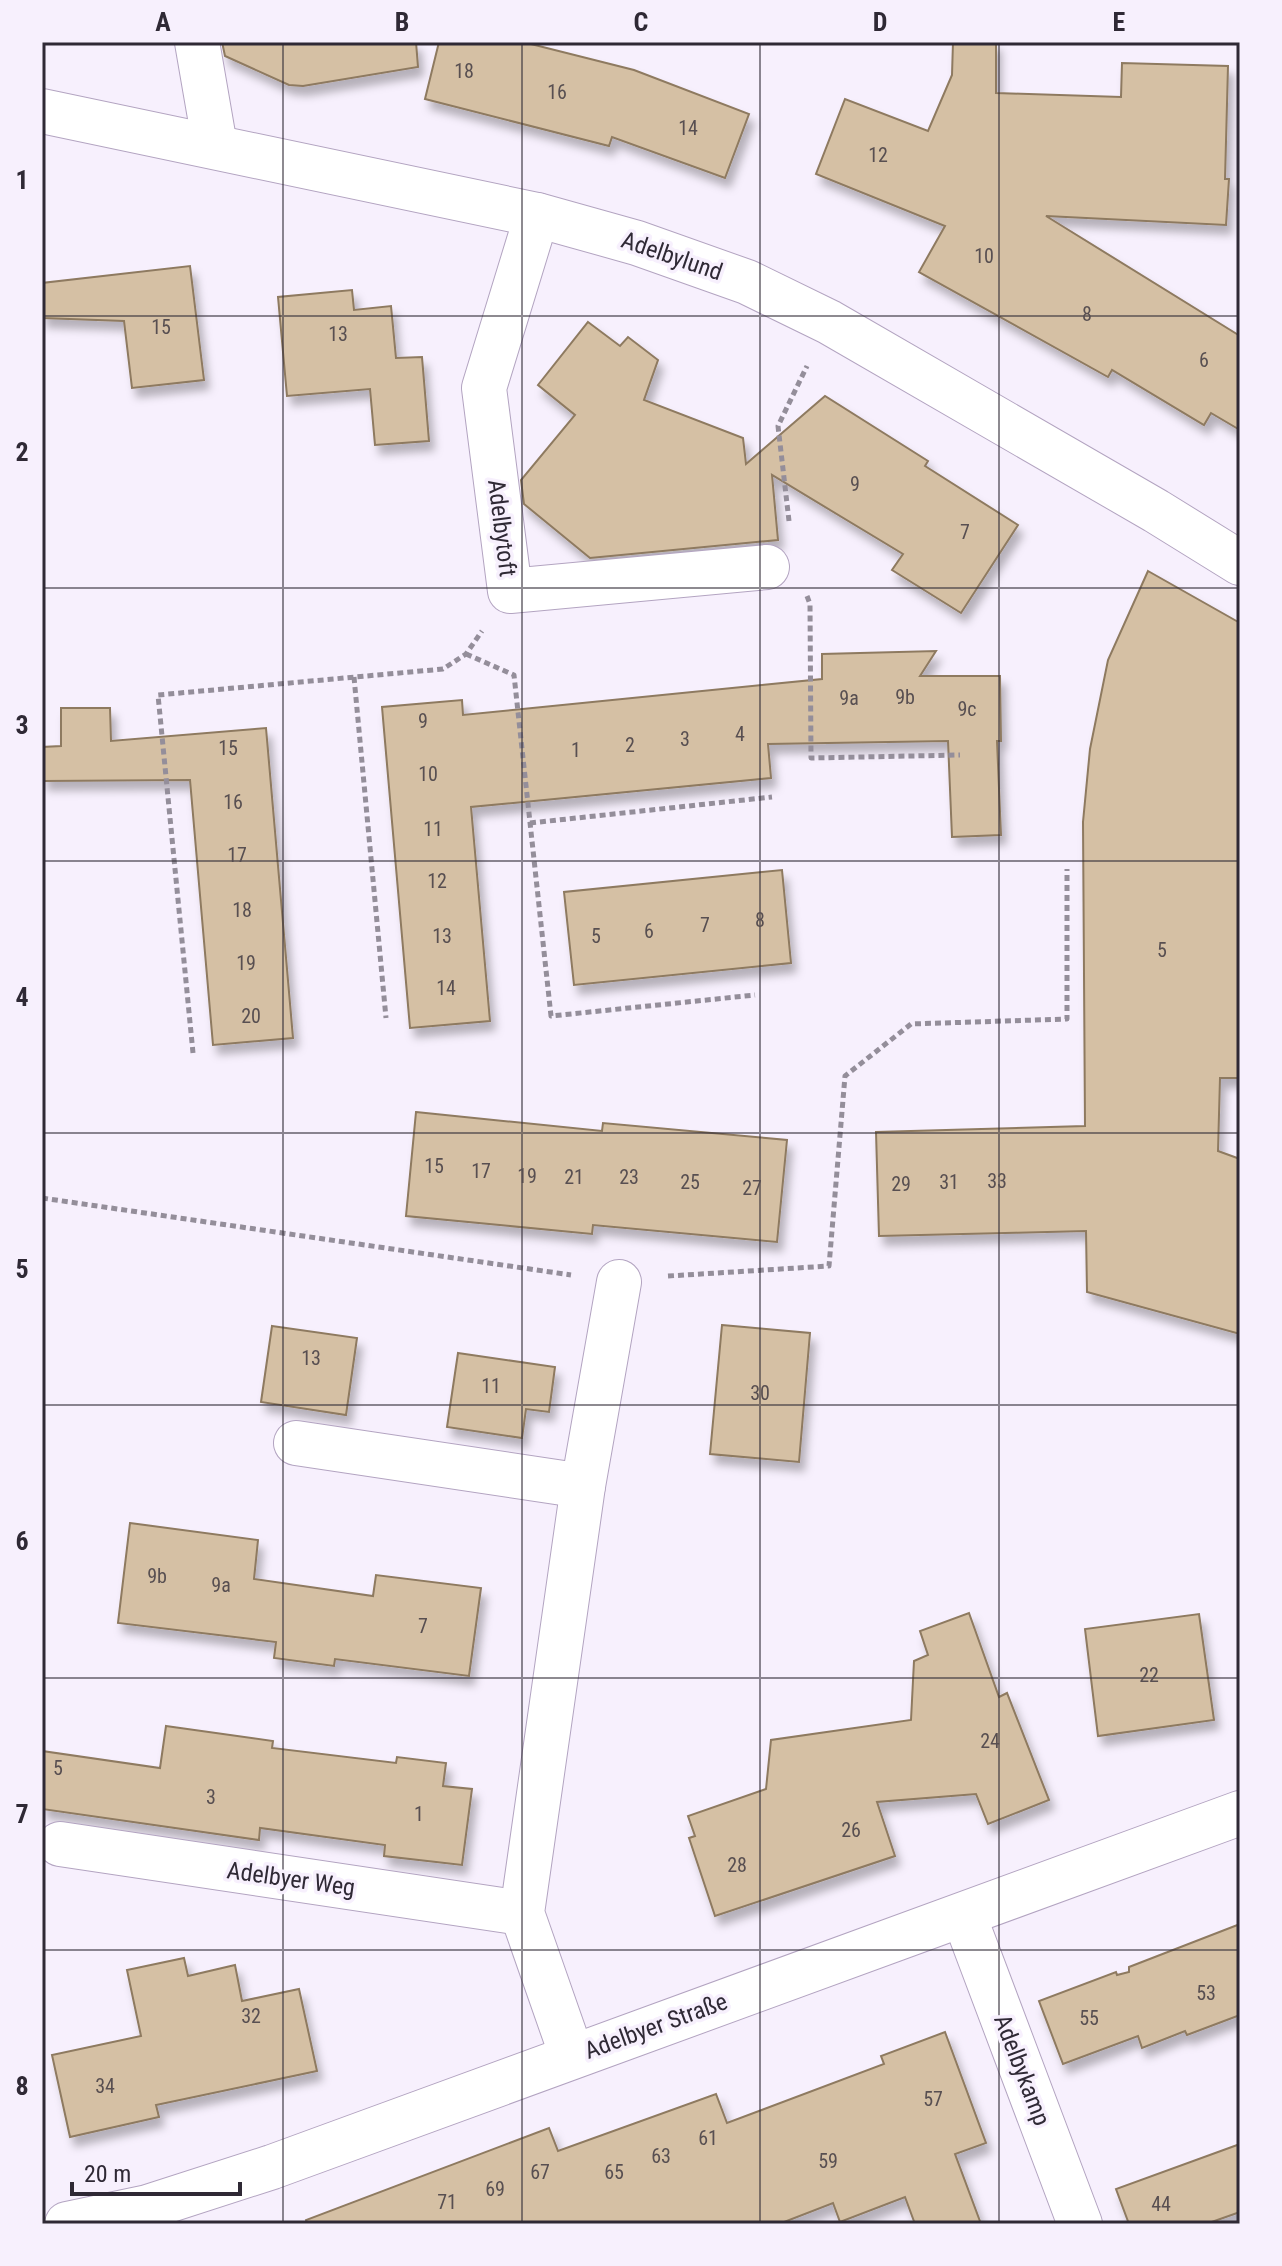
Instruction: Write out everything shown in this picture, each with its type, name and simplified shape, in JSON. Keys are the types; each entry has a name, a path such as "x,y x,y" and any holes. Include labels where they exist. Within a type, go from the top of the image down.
{"street":[{"path":"197,42 215,146"},
{"name":"Adelbylund","path":"42,111 537,215 637,243 747,282 829,322 1143,503 1240,563"},
{"name":"Adelbytoft","path":"537,215 484,388 510,591 779,550"},
{"path":"572,2056 522,1913 583,1486 619,1282"},
{"path":"296,1443 583,1486"},
{"name":"Adelbyer Straße","path":"67,2224 148,2207 259,2171 1240,1813"},
{"name":"Adelbyer Weg","path":"60,1844 522,1913"},
{"name":"Adelbykamp","path":"964,1916 1080,2224"}],"path":[{"path":"779,550 778,426 829,322"},
{"path":"193,1053 158,695 443,669 466,654 510,591"},
{"path":"805,591 810,604 811,758 960,755"},
{"path":"466,654 514,675 551,1016 755,995"},
{"path":"354,677 386,1018"},
{"path":"530,823 772,797"},
{"path":"42,1198 619,1282 687,1274 829,1266 845,1076 911,1024 1067,1019 1067,869"}],"building":[{"path":"222,42 416,42 418,67 303,86 289,85 225,56"},
{"path":"439,42 523,42 634,70 749,114 725,178 612,137 609,146 425,99"},
{"path":"953,42 996,42 996,93 1121,97 1122,63 1228,66 1225,179 1229,179 1226,225 1046,216 1240,336 1240,430 1211,413 1204,425 1112,370 1108,377 919,272 945,226 816,174 845,99 928,131 952,75"},
{"path":"190,266 204,380 132,388 124,321 42,318 42,283"},
{"path":"352,290 354,310 391,306 396,358 422,357 429,441 375,445 370,389 287,396 278,297"},
{"path":"588,322 620,346 628,337 658,360 644,400 743,438 746,464 825,396 928,461 925,466 1018,525 961,613 892,570 903,554 772,475 778,540 590,558 524,504 521,480 575,415 538,385"},
{"path":"1148,571 1240,623 1240,1078 1220,1078 1218,1151 1240,1159 1240,1334 1087,1292 1086,1231 879,1236 876,1132 1085,1126 1083,822 1090,749 1108,660"},
{"path":"936,651 920,676 1000,676 1001,741 997,741 1001,835 952,837 948,741 768,744 771,778 471,807 490,1021 410,1028 382,707 462,700 463,715 822,679 822,654"},
{"path":"61,708 110,708 111,741 266,728 293,1038 213,1045 190,780 43,781 42,747 61,746"},
{"path":"782,870 791,963 574,985 564,892"},
{"path":"416,1112 602,1131 603,1123 787,1140 777,1242 593,1225 592,1234 406,1216"},
{"path":"722,1325 810,1333 799,1462 710,1454"},
{"path":"272,1326 357,1338 346,1415 261,1402"},
{"path":"458,1353 555,1367 549,1412 526,1409 522,1438 447,1427"},
{"path":"130,1523 258,1540 254,1579 373,1596 376,1575 481,1588 469,1676 335,1659 334,1666 274,1658 276,1642 118,1623"},
{"path":"969,1613 999,1697 1007,1693 1049,1800 988,1824 976,1794 877,1802 895,1856 715,1916 689,1838 695,1836 688,1816 766,1789 771,1740 911,1720 914,1661 928,1655 920,1631"},
{"path":"1199,1614 1214,1720 1098,1736 1085,1629"},
{"path":"166,1726 273,1741 272,1748 396,1763 397,1757 446,1763 443,1786 472,1789 462,1865 384,1856 385,1845 260,1828 259,1840 42,1809 42,1751 160,1768"},
{"path":"1240,1924 1240,2015 1142,2048 1138,2036 1063,2064 1039,2001 1116,1972 1117,1975 1129,1972 1129,1967"},
{"path":"184,1958 188,1976 235,1965 242,2001 299,1989 317,2071 156,2105 159,2117 70,2137 52,2055 141,2036 127,1970"},
{"path":"945,2032 986,2143 955,2154 981,2224 915,2224 905,2197 840,2222 833,2203 779,2224 307,2224 306,2220 549,2128 558,2151 716,2094 727,2123 884,2064 881,2056"},
{"path":"1240,2144 1240,2212 1206,2224 1129,2224 1116,2189"}]}
